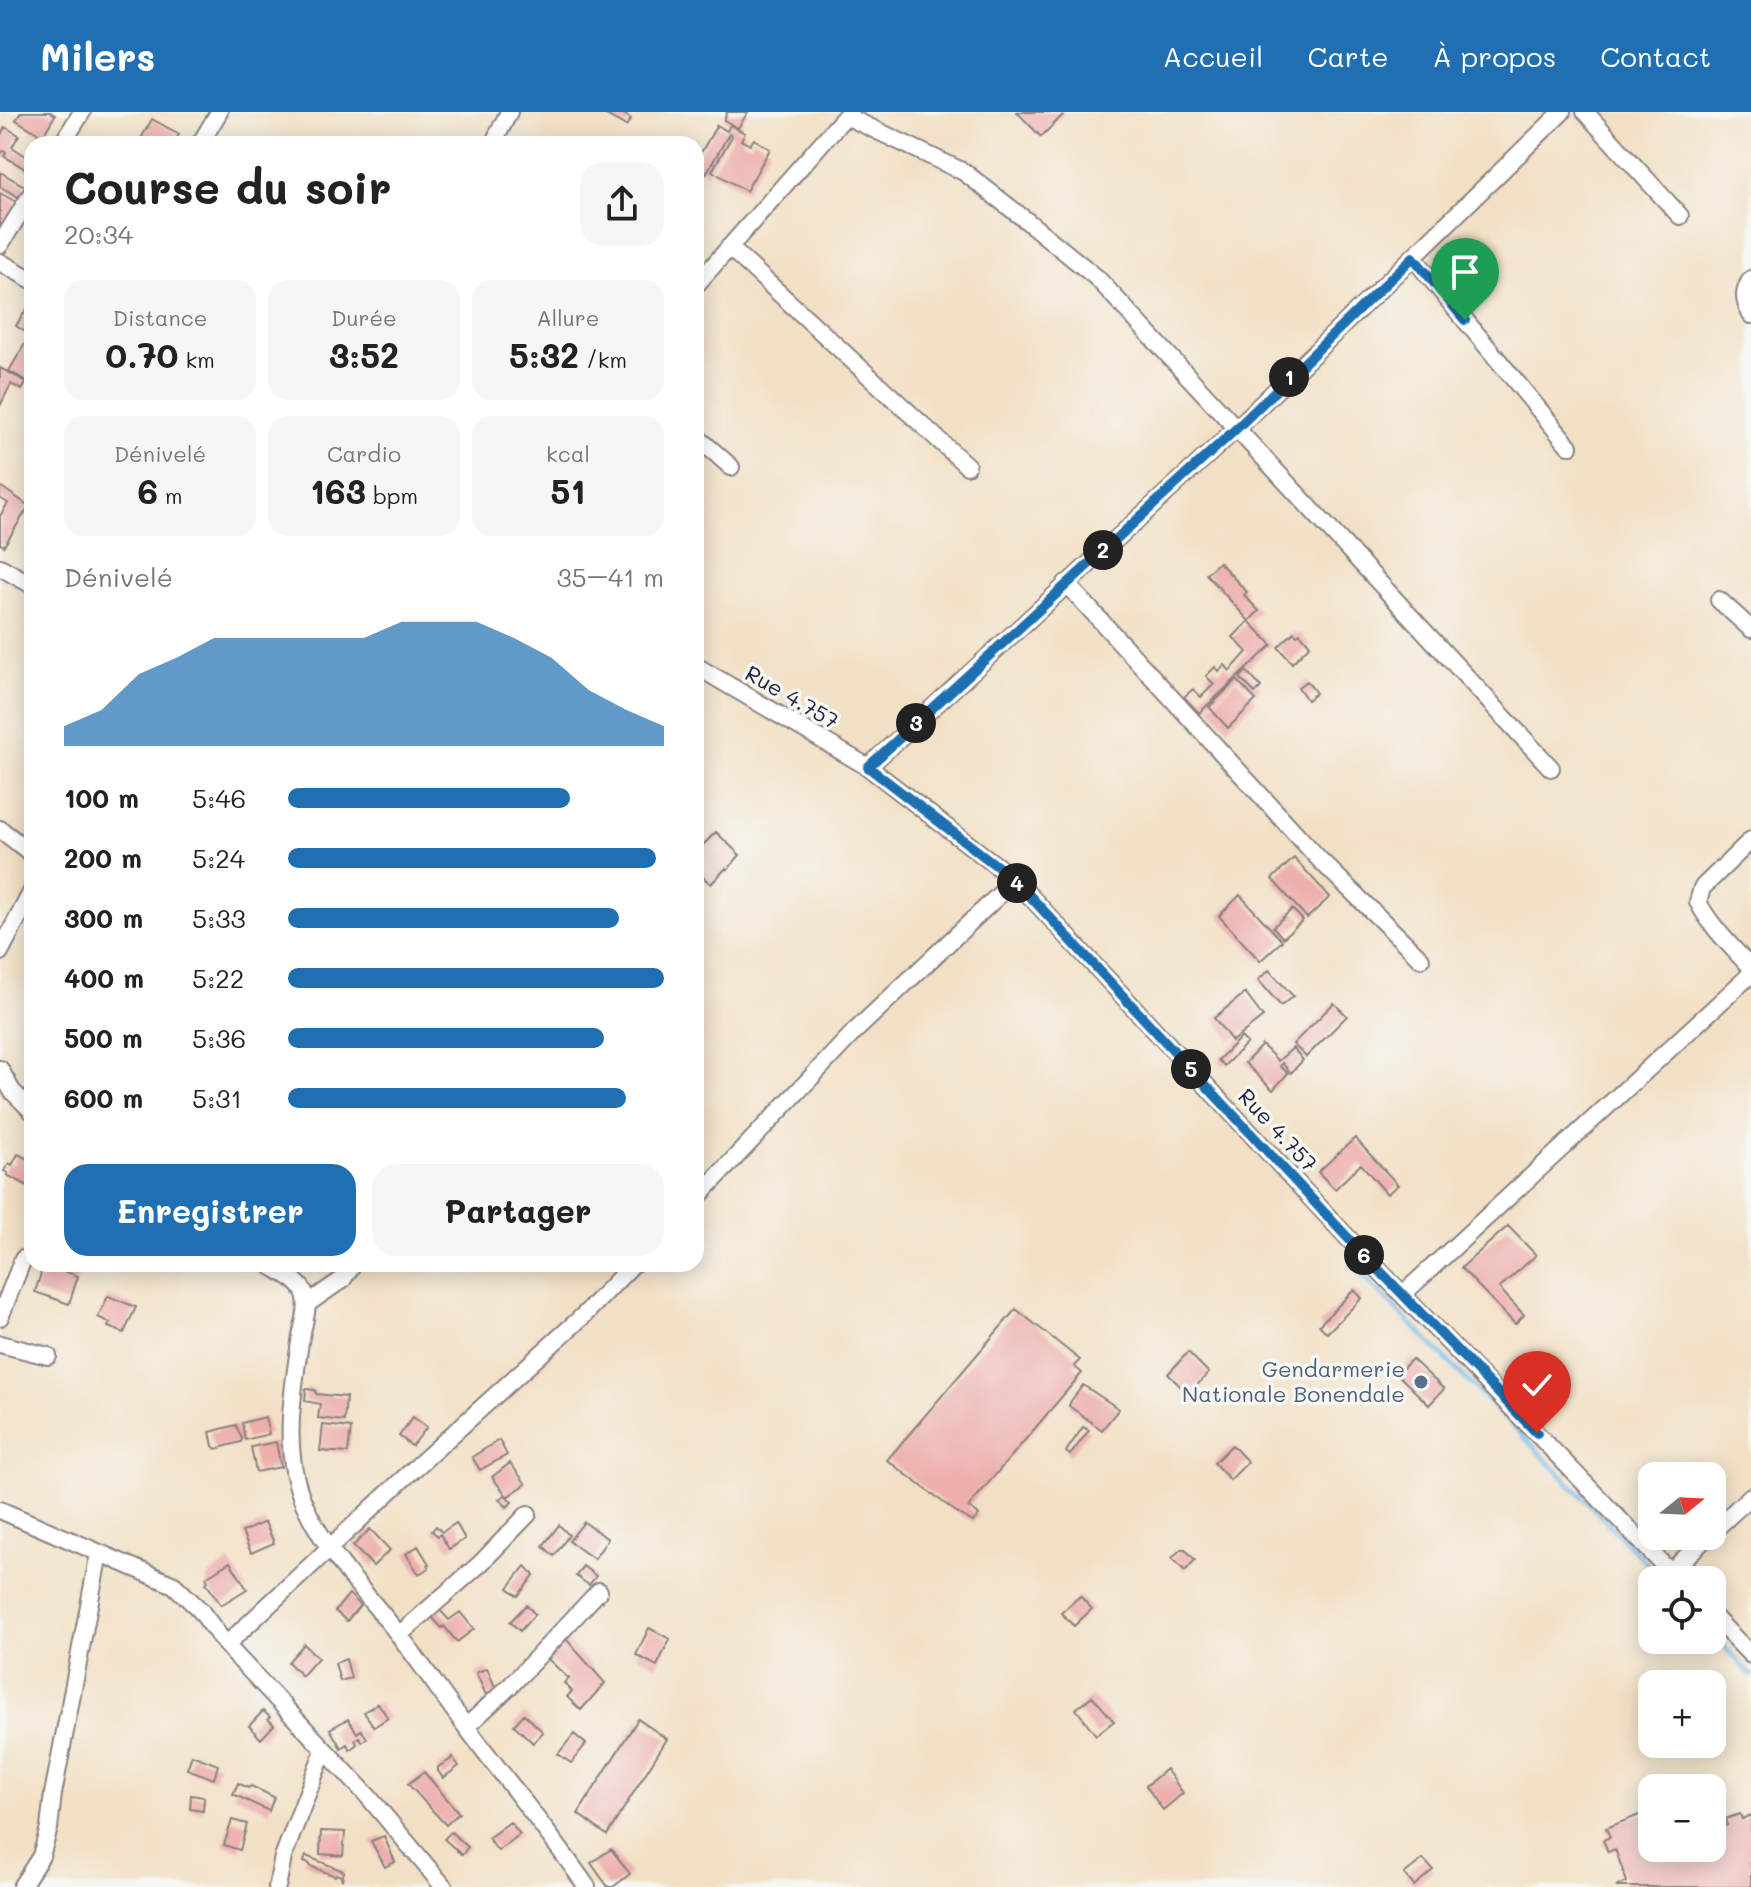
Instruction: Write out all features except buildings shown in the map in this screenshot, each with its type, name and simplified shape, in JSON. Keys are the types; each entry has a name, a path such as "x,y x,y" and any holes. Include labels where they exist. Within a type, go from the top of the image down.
{"street":[{"path":"67,136 82,112"},
{"path":"205,136 219,112"},
{"path":"497,136 509,112"},
{"path":"868,767 1236,429 1562,112"},
{"path":"1585,112 1680,216"},
{"path":"704,276 848,114 964,172 1097,278 1551,768"},
{"path":"0,245 24,206"},
{"path":"729,247 967,466"},
{"path":"1413,257 1569,446"},
{"path":"0,262 24,276"},
{"path":"1751,279 1744,301 1751,315"},
{"path":"704,443 731,467"},
{"path":"0,567 24,580"},
{"path":"1066,583 1320,860 1421,959"},
{"path":"1719,600 1751,629"},
{"name":"Rue 4.757","path":"704,674 868,767 1015,880 1403,1294 1664,1566"},
{"path":"0,829 24,848"},
{"path":"1403,1294 1749,979 1698,902 1702,888 1751,840"},
{"path":"704,1191 855,1031 1015,880"},
{"path":"0,952 24,906"},
{"path":"0,1069 12,1091 24,1103"},
{"path":"0,1317 23,1259"},
{"path":"280,1272 304,1291 307,1304 289,1424 296,1484 306,1509 330,1548 399,1635 587,1887"},
{"path":"307,1304 343,1279 348,1272"},
{"path":"226,1645 583,1316 625,1272"},
{"path":"0,1344 48,1356"},
{"path":"1726,1519 1751,1496"},
{"path":"0,1510 174,1585 367,1795 444,1887"},
{"path":"399,1635 481,1563 528,1514"},
{"path":"1683,1566 1696,1550"},
{"path":"21,1887 41,1856 49,1828 99,1553"},
{"path":"466,1727 533,1663 599,1591"},
{"path":"1726,1629 1751,1655"},
{"path":"277,1887 283,1857 324,1750"}],"waterway":[{"path":"1351,1264 1649,1566"},
{"path":"1726,1648 1751,1675"}],"place":[{"name":"Gendarmerie Nationale Bonendale","path":"1421,1382"}],"route":[{"path":"1465,320 1413,257 1236,429 868,767 1015,880 1347,1237 1537,1433"}]}
